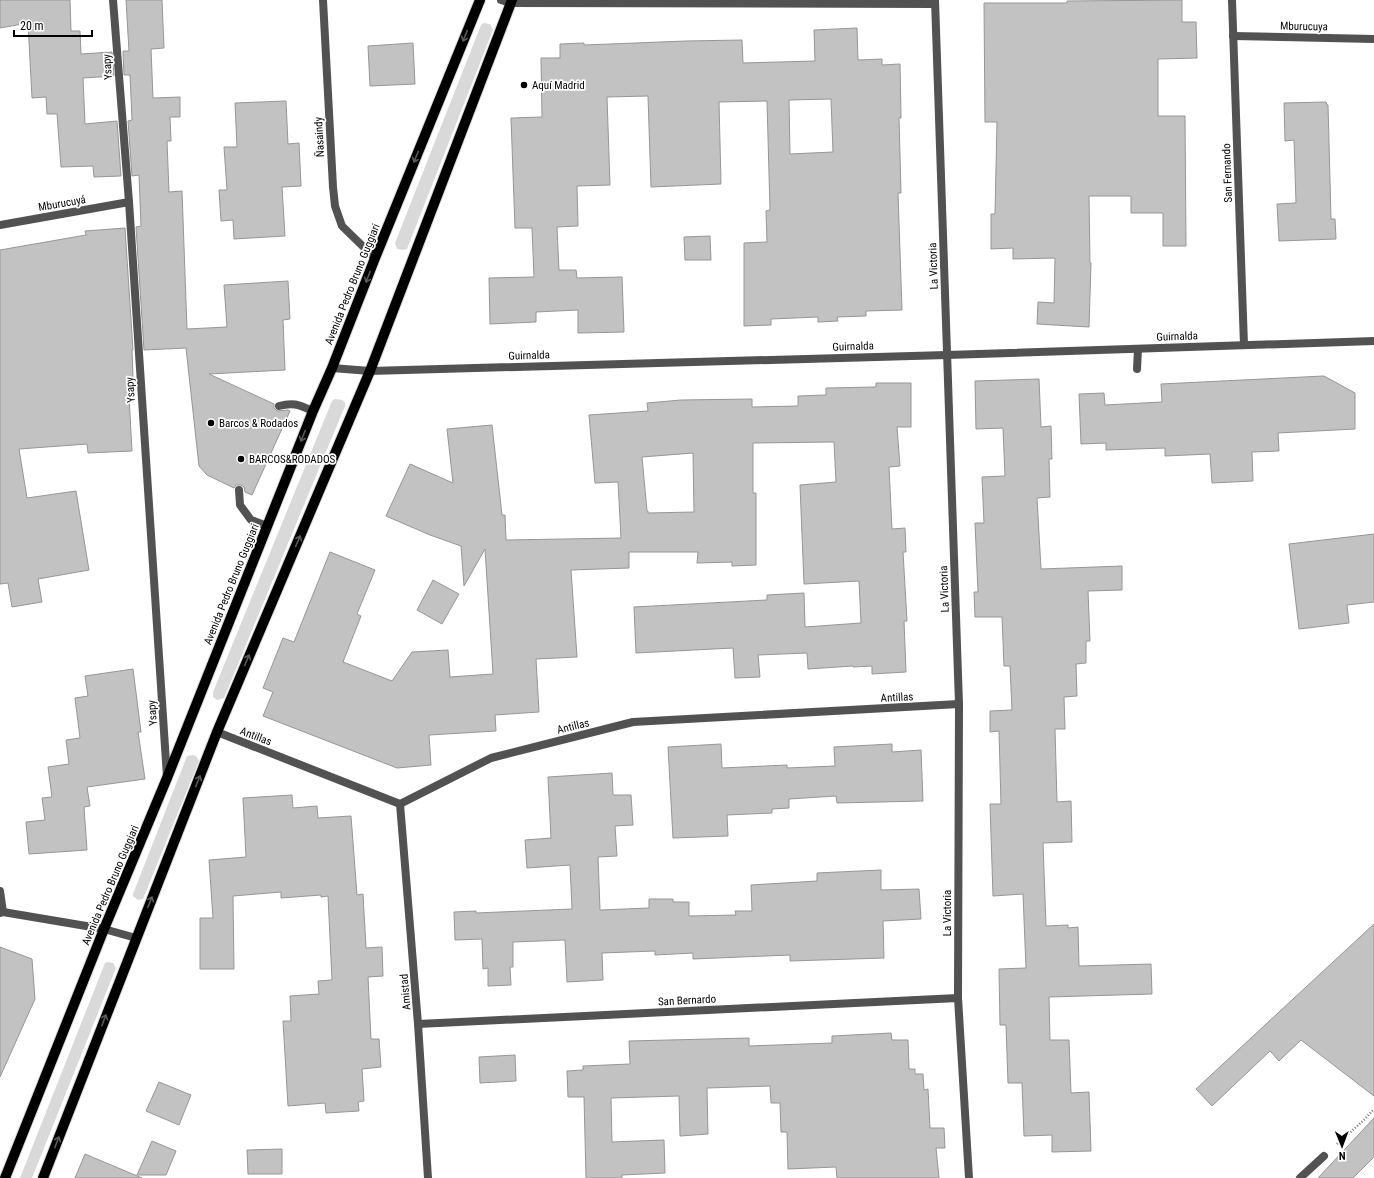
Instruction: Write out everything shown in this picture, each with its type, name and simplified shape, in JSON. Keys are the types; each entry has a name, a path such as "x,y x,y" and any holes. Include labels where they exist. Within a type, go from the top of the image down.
{"main road":[{"name":"Avenida Pedro Bruno Guggiari","path":"5,1178 104,929 167,778 313,411 332,368 480,0"},
{"path":"43,1178 217,732 370,371 508,1"}],"street":[{"name":"Ysapy","path":"113,0 129,202 167,778"},
{"name":"Ñasaindy","path":"323,0 335,206 342,226 375,258"},
{"name":"San Fernando","path":"1232,0 1244,345"},
{"path":"508,1 935,2"},
{"name":"La Victoria","path":"935,2 959,704 958,998 968,1178"},
{"name":"Mburucuya","path":"1233,36 1374,39"},
{"name":"Mburucuyá","path":"0,226 129,202"},
{"name":"Guirnalda","path":"332,368 370,371 947,355 1374,341"},
{"path":"1138,349 1138,369"},
{"path":"279,406 289,403 313,411"},
{"path":"239,490 240,505 251,520 267,526"},
{"name":"Antillas","path":"217,732 400,804 491,758 633,722 959,704"},
{"name":"Amistad","path":"400,804 418,1024 428,1178"},
{"path":"0,891 2,912 104,929 136,938"},
{"name":"San Bernardo","path":"418,1024 958,998"},
{"path":"1300,1178 1324,1156"}],"path":[{"path":"1324,1156 1366,1120 1374,1109"}],"shaded area":[{"path":"484,23 490,24 493,30 407,249 397,249 395,243 481,25"},
{"path":"335,399 345,402 345,406 224,698 217,700 213,697 213,692 332,401"},
{"path":"187,756 196,756 199,761 143,899 138,900 133,896 133,894"},
{"path":"105,963 113,963 116,968 32,1178 20,1178"}],"building":[{"path":"0,0 70,0 71,31 80,31 81,54 112,52 114,76 83,78 85,124 117,121 121,176 94,177 93,166 61,167 57,114 47,114 46,97 32,98 28,23 0,28"},
{"path":"126,0 162,0 164,48 151,49 153,98 180,97 180,117 170,117 171,141 167,141 169,192 182,191 187,329 227,327 224,285 288,281 290,319 283,320 285,370 209,374 274,404 274,408 277,411 290,411 252,495 245,492 244,487 241,485 236,485 234,488 207,475 199,466 186,348 144,350 136,227 141,226 139,175 132,176 128,121 132,120 130,75 124,75 123,51 129,51"},
{"path":"1182,0 1182,22 1196,22 1197,58 1158,59 1158,116 1185,116 1186,246 1163,246 1163,213 1131,213 1131,196 1089,196 1091,263 1089,327 1037,324 1038,302 1054,303 1055,258 1013,259 1013,248 991,249 991,214 995,214 997,122 985,122 984,3 1067,3 1067,1"},
{"path":"857,28 858,60 882,59 882,65 900,64 901,118 899,118 901,193 898,193 902,310 866,311 866,316 837,317 838,321 818,322 818,317 771,319 771,325 744,326 744,243 767,242 766,211 770,210 767,101 719,102 721,184 651,187 648,96 607,97 610,185 577,186 578,226 557,227 559,270 576,270 577,278 622,277 624,332 578,333 578,310 536,312 536,322 490,324 489,278 534,277 532,228 515,228 511,118 542,117 541,58 560,58 560,44 584,43 584,45 742,40 743,63 815,61 814,30","holes":["831,99 833,152 790,154 789,100"]},
{"path":"413,43 415,84 370,86 368,46"},
{"path":"286,101 288,144 299,143 301,186 282,187 285,236 234,239 233,220 221,221 219,190 227,190 224,147 237,147 235,103"},
{"path":"1326,102 1328,105 1331,219 1335,219 1336,239 1279,241 1277,204 1296,203 1294,140 1285,141 1284,103"},
{"path":"125,228 133,350 133,378 128,378 132,451 88,453 87,444 19,449 27,498 76,491 89,570 38,579 42,602 12,607 8,583 0,584 0,250 86,235 85,231"},
{"path":"710,236 711,260 685,260 684,237"},
{"path":"1324,376 1355,393 1355,429 1278,433 1279,451 1252,452 1253,481 1212,483 1210,454 1165,456 1165,448 1106,450 1106,443 1081,444 1079,394 1104,393 1105,405 1162,402 1161,384"},
{"path":"1039,379 1041,427 1051,426 1052,459 1049,459 1050,497 1037,498 1041,569 1122,566 1122,590 1088,591 1090,641 1086,641 1086,663 1076,664 1077,696 1064,697 1065,729 1055,729 1057,802 1071,801 1072,842 1043,843 1046,926 1068,925 1068,928 1078,927 1079,966 1151,964 1152,994 1049,997 1050,1040 1069,1040 1071,1093 1089,1092 1091,1151 1052,1152 1052,1135 1024,1136 1022,1083 1008,1083 1006,1025 1000,1025 999,969 1026,968 1023,894 993,896 990,804 1001,804 999,731 990,732 990,711 1012,710 1010,666 1004,666 1002,617 975,617 974,592 978,592 975,523 984,523 982,477 1005,476 1003,428 976,429 975,381"},
{"path":"876,383 911,383 911,427 897,427 900,466 889,467 892,529 905,528 906,552 903,552 907,621 904,621 906,672 872,674 872,666 808,669 807,653 758,655 760,677 735,678 733,648 636,653 634,607 767,600 767,595 804,593 805,627 861,623 859,581 804,584 800,485 836,482 834,442 753,443 753,493 756,493 756,565 732,566 732,562 697,563 698,552 629,552 629,568 571,570 577,657 536,659 539,712 495,715 496,731 429,735 431,765 397,768 263,716 273,692 263,688 283,638 294,642 330,552 375,570 357,614 361,616 343,662 392,681 412,652 448,650 450,677 493,674 485,549 464,586 461,546 430,535 386,516 410,464 453,483 447,429 492,425 502,515 505,515 506,540 621,538 618,482 595,483 589,415 648,411 647,403 681,400 752,399 752,407 798,406 798,396 826,395 826,388 876,387","holes":["693,453 694,512 648,513 642,457"]},
{"path":"1374,534 1374,602 1347,605 1349,623 1299,629 1289,544"},
{"path":"433,580 459,594 442,624 417,610"},
{"path":"133,669 141,732 138,732 145,779 87,787 90,806 84,807 87,850 29,854 26,822 45,820 42,798 52,797 48,767 69,764 66,740 80,738 75,698 88,696 85,676"},
{"path":"721,744 722,768 787,765 787,768 835,766 834,747 892,744 892,752 921,750 923,801 837,803 836,796 789,799 789,808 772,809 772,813 727,815 728,836 673,838 668,747"},
{"path":"612,773 613,795 631,795 633,825 615,826 617,856 598,857 600,910 649,908 649,899 673,899 673,902 689,902 689,916 736,915 735,911 752,911 751,885 817,881 817,873 881,870 881,890 919,889 921,919 883,921 884,958 790,961 790,955 693,959 693,953 655,955 655,951 602,953 603,980 567,982 565,940 513,942 513,967 510,967 511,985 488,986 488,968 483,969 482,939 455,940 454,912 476,911 476,913 572,909 570,865 527,868 525,840 551,838 548,777"},
{"path":"292,795 293,808 317,806 318,818 351,816 357,895 363,894 366,948 382,947 383,976 368,977 371,1039 379,1039 381,1067 362,1069 364,1101 358,1102 359,1111 326,1113 325,1103 288,1106 283,1021 291,1021 290,996 319,994 318,981 332,980 328,896 321,897 321,895 281,898 281,892 233,896 234,969 200,969 200,918 213,918 209,860 246,857 243,798"},
{"path":"1374,924 1374,1096 1301,1040 1279,1061 1270,1051 1212,1106 1196,1089"},
{"path":"0,947 32,959 35,999 0,1077"},
{"path":"891,1033 892,1040 908,1040 909,1069 915,1069 915,1074 923,1074 924,1090 928,1089 930,1128 944,1128 945,1148 936,1148 939,1178 837,1178 836,1167 788,1169 787,1132 781,1132 780,1103 771,1103 770,1086 707,1088 708,1134 680,1136 679,1096 611,1098 612,1142 664,1140 665,1173 622,1175 622,1178 586,1178 584,1097 568,1097 567,1071 583,1070 583,1066 630,1064 629,1041 749,1038 749,1046 832,1043 832,1036"},
{"path":"515,1055 516,1081 480,1083 479,1057"},
{"path":"159,1082 191,1095 179,1125 146,1111"},
{"path":"1374,1118 1374,1157 1353,1178 1318,1178"},
{"path":"152,1141 176,1151 166,1175 137,1175"},
{"path":"282,1149 282,1174 248,1174 247,1150"},
{"path":"85,1154 142,1178 75,1178"}],"place":[{"name":"Aquí Madrid","path":"524,85"},
{"name":"Barcos & Rodados","path":"211,423"},
{"name":"BARCOS&RODADOS","path":"241,459"}]}
